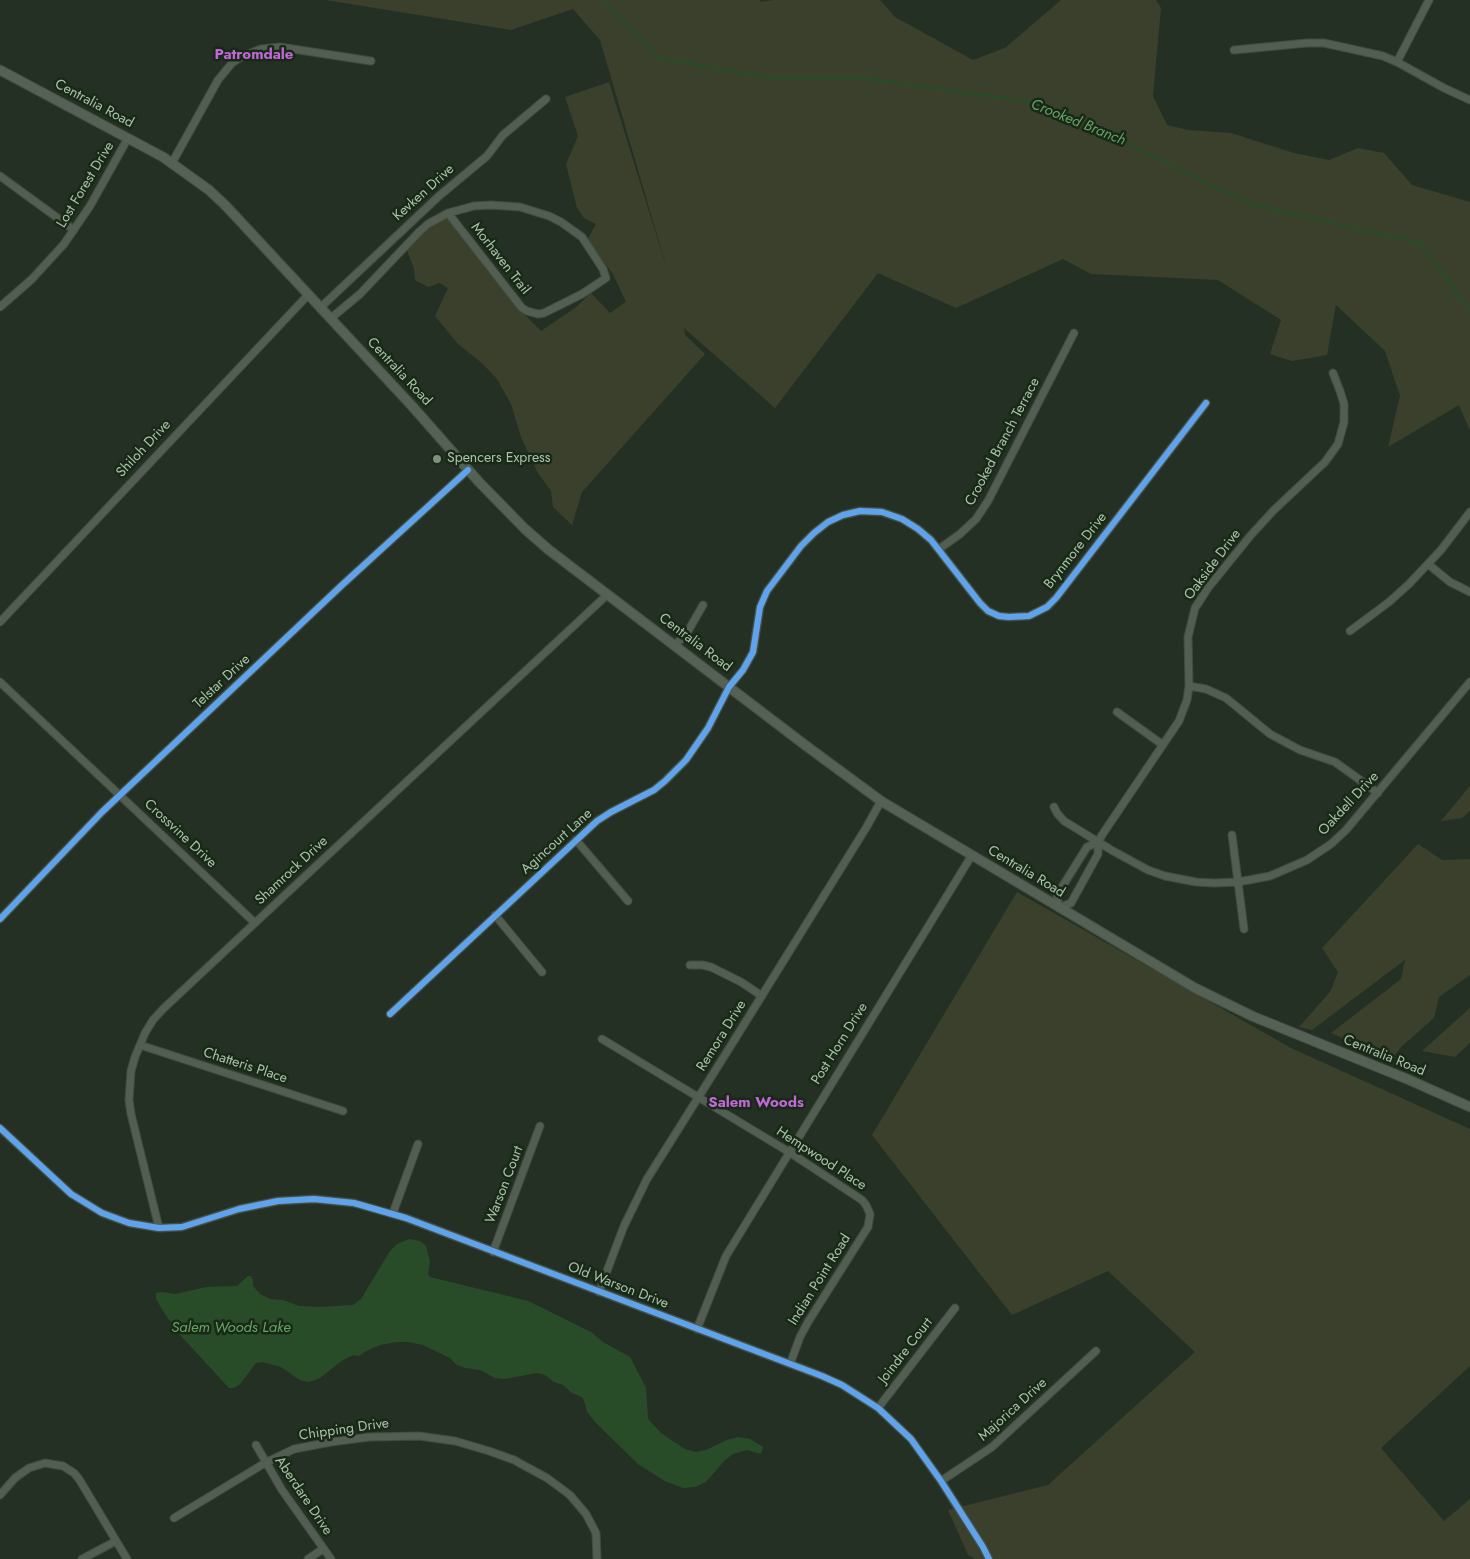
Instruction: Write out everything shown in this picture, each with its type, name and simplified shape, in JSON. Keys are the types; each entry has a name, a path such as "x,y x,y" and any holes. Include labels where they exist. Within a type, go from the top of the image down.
{"main road":[{"name":"Centralia Road","path":"0,70 128,138 194,178 226,206 412,406 468,470 525,529 549,550 881,801 1059,908 1213,997 1470,1107"}],"street":[{"path":"1398,62 1429,0"},
{"path":"1234,50 1287,44 1324,43 1383,56 1470,100"},
{"path":"172,163 218,80 232,63 246,55 260,49 280,47 371,61"},
{"name":"Kevken Drive","path":"320,308 439,196 487,156 503,135 546,99"},
{"name":"Lost Forest Drive","path":"0,307 32,279 74,230 94,199 128,138"},
{"path":"0,176 74,230"},
{"name":"Morhaven Trail","path":"330,319 360,294 419,232 436,219 448,213 474,206 491,204 520,207 549,216 561,222 582,238 607,275 606,278 582,294 544,313 538,314 527,311 522,308 448,213"},
{"name":"Shiloh Drive","path":"0,622 308,295"},
{"name":"Crooked Branch Terrace","path":"939,549 960,534 976,519 988,501 1074,333"},
{"name":"Oakside Drive","path":"1098,842 1098,854 1071,903 1059,908 1057,895 1088,847 1098,842 1179,721 1187,700 1188,637 1195,608 1208,588 1251,534 1325,462 1338,444 1344,422 1344,404 1333,372"},
{"name":"Brynmore Drive","path":"729,686 743,670 753,652 760,607 766,590 801,546 814,533 828,522 843,515 860,511 882,512 902,519 918,529 939,549 980,604 988,611 999,616 1009,617 1037,613 1056,598 1206,403"},
{"name":"Telstar Drive","path":"0,919 71,843 120,795 341,586 468,470"},
{"path":"1350,631 1389,602 1428,564 1470,512"},
{"path":"1428,564 1450,582 1470,592"},
{"name":"Shamrock Drive","path":"159,1228 131,1114 130,1100 131,1071 140,1045 149,1027 163,1009 608,594"},
{"path":"675,645 687,633 703,605"},
{"name":"Crossvine Drive","path":"0,682 255,923"},
{"name":"Oakdell Drive","path":"1054,807 1056,813 1064,821 1148,870 1165,876 1214,884 1270,876 1319,853 1346,830 1470,682"},
{"name":"Agincourt Lane","path":"390,1014 576,840 611,812 654,790 676,771 697,746 729,686"},
{"path":"1188,686 1206,689 1226,698 1270,734 1300,750 1335,762 1378,793"},
{"path":"1117,712 1163,745"},
{"name":"Remora Drive","path":"599,1292 634,1202 647,1179 881,801"},
{"path":"1232,835 1244,929"},
{"path":"576,840 628,901"},
{"name":"Post Horn Drive","path":"697,1329 726,1256 972,855"},
{"path":"495,915 542,972"},
{"path":"690,965 711,967 762,996"},
{"name":"Hempwood Place","path":"602,1039 789,1152 862,1200 869,1210"},
{"name":"Chatteris Place","path":"140,1045 343,1111"},
{"name":"Warson Court","path":"493,1252 540,1126"},
{"name":"Old Warson Drive","path":"0,1128 58,1183 85,1204 129,1223 159,1228 182,1227 260,1204 300,1199 354,1203 394,1213 790,1364 842,1386 878,1408 911,1439 942,1481 989,1559"},
{"path":"394,1213 418,1144"},
{"name":"Indian Point Road","path":"790,1364 808,1322 868,1226 870,1220 869,1210"},
{"name":"Joindre Court","path":"878,1408 955,1308"},
{"name":"Majorica Drive","path":"942,1481 992,1447 1096,1351"},
{"name":"Chipping Drive","path":"174,1518 265,1462 300,1447 369,1437 419,1436 473,1446 514,1460 570,1495 593,1524 596,1534 597,1559"},
{"name":"Aberdare Drive","path":"256,1445 299,1515 331,1559"},
{"path":"0,1495 15,1478 29,1468 45,1463 63,1466 80,1479 127,1559"},
{"path":"82,1559 116,1541"},
{"path":"308,1559 323,1549"}],"shaded area":[{"path":"326,0 759,0 761,2 773,0 880,0 895,17 973,60 1005,48 1061,0 1156,0 1161,8 1153,96 1167,125 1188,130 1231,133 1294,153 1329,160 1358,148 1384,153 1412,185 1470,202 1470,431 1459,405 1388,447 1400,396 1385,351 1336,305 1327,355 1292,361 1270,354 1281,320 1218,280 1091,274 1063,259 956,308 878,273 775,408 684,328 685,335 705,354 582,492 572,525 553,507 551,491 538,473 521,437 511,404 497,379 482,363 458,344 435,316 448,288 440,283 428,287 415,280 414,269 407,250 429,228 447,218 526,316 541,331 575,308 591,293 610,313 626,302 613,274 587,240 596,224 584,218 577,208 566,164 578,136 565,97 609,82 669,276 600,40 573,9 511,30"},
{"path":"1470,786 1470,811 1462,818 1441,821"},
{"path":"1418,844 1442,860 1470,859 1470,975 1439,997 1434,1018 1401,1047 1391,1060 1331,1033 1401,979 1405,960 1312,1030 1299,1027 1330,992 1338,972 1322,948"},
{"path":"1017,892 1291,1048 1470,1129 1470,1366 1381,1448 1444,1521 1470,1499 1470,1559 975,1559 968,1555 948,1510 1048,1485 1195,1352 1108,1271 1012,1315 872,1135"},
{"path":"1470,1008 1470,1043 1455,1057 1422,1051"}],"water":[{"name":"Salem Woods Lake","path":"409,1239 420,1241 426,1246 430,1261 428,1274 430,1277 528,1301 591,1332 603,1342 630,1357 646,1388 648,1419 661,1433 685,1449 696,1452 706,1450 738,1437 750,1439 763,1447 761,1454 747,1450 733,1454 724,1461 706,1482 695,1487 683,1488 665,1481 638,1464 597,1424 587,1412 582,1397 572,1393 563,1385 554,1382 545,1375 537,1373 504,1379 495,1378 480,1370 457,1365 450,1358 423,1345 408,1342 380,1345 359,1356 353,1355 340,1362 320,1378 309,1382 300,1380 281,1367 262,1362 256,1363 240,1384 234,1388 229,1388 182,1337 156,1299 156,1293 162,1292 175,1294 207,1287 237,1286 248,1276 251,1276 253,1286 260,1294 270,1299 283,1300 299,1306 353,1305 361,1299 390,1251 397,1244"}],"waterway":[{"name":"Crooked Branch","path":"603,0 659,58 771,78 863,78 1032,102 1093,126 1250,204 1420,243 1470,310"}],"cycle path":[{"path":"390,1014 597,821 654,790 686,760 708,728 729,687 743,670 753,652 760,607 767,591 801,546 828,522 843,515 860,511 882,512 902,519 931,540 988,611 999,616 1029,616 1047,607 1056,598 1206,403"},
{"path":"0,919 102,812 341,586 468,470"},
{"path":"0,1128 71,1194 102,1213 129,1223 159,1228 182,1227 239,1209 278,1201 314,1199 354,1203 406,1218 822,1376 842,1385 878,1408 911,1439 941,1481 989,1559"}],"place":[{"name":"Spencers Express","path":"437,459"}],"district":[{"name":"Patromdale","path":"254,55"},
{"name":"Salem Woods","path":"756,1103"}]}
